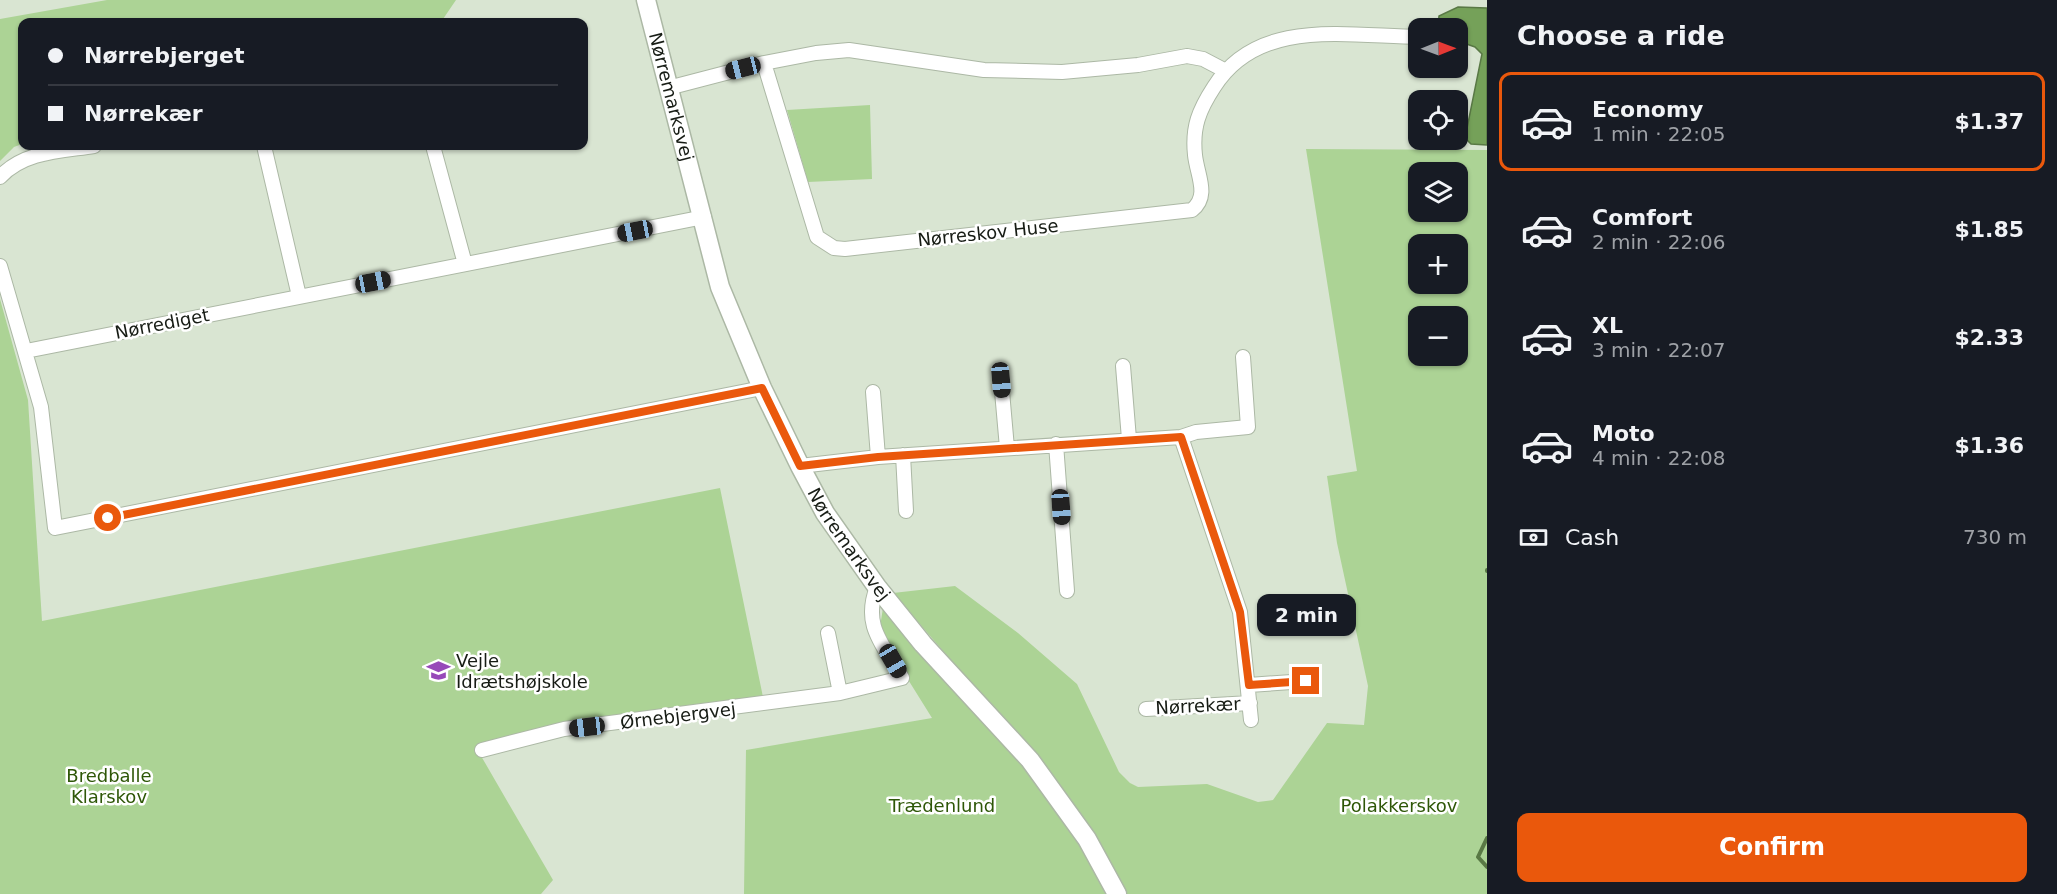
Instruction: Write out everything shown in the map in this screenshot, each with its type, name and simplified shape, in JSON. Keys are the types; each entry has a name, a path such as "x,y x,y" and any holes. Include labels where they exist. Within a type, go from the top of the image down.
{"street":[{"name":"Nørremarksvej","path":"646,0 720,287 762,388 800,466 825,513 876,587 923,644 1030,760 1087,839 1118,894"},
{"name":"Nørreskov Huse","path":"765,63 817,237 834,248 845,249 1192,210 1200,204 1202,195 1195,155 1199,110 1224,70 1240,56 1258,46 1286,37 1302,35 1408,37"},
{"path":"668,88 765,63 816,53 849,50 984,70 1062,72 1138,65 1187,56 1203,59 1224,70"},
{"path":"0,177 12,166 34,155 67,150"},
{"path":"265,150 299,296"},
{"path":"434,150 465,264"},
{"name":"Nørrediget","path":"26,351 704,218"},
{"path":"0,266 26,351 40,407 55,528 762,388"},
{"path":"800,466 903,455 1181,437 1196,432 1248,427 1243,357"},
{"path":"1123,366 1129,439"},
{"path":"1001,380 1007,448"},
{"path":"873,392 878,457"},
{"name":"Nørrekær","path":"1181,437 1240,612 1251,720"},
{"path":"1056,444 1067,591"},
{"path":"903,455 906,511"},
{"name":"Ørnebjergvej","path":"482,750 564,729 840,693 902,678 873,627 870,604 876,587"},
{"path":"828,633 840,693"},
{"name":"Nørrekær","path":"1249,685 1306,681"},
{"name":"Nørrekær","path":"1146,709 1250,703"}],"green space":[{"path":"107,0 456,0 444,18 18,18 18,146 0,161 0,19"},
{"path":"870,105 872,179 808,182 787,110"},
{"name":"Polakkerskov","path":"1306,149 1487,150 1487,894 1125,894 1064,791 893,593 955,586 1018,633 1077,684 1119,772 1130,783 1138,787 1207,784 1258,802 1273,800 1327,723 1364,725 1368,686 1337,543 1327,476 1357,471"},
{"name":"Vejle Idrætshøjskole","path":"0,299 28,400 42,621 720,488 763,697 477,749 553,880 541,894 0,894"},
{"name":"Trædenlund","path":"883,608 1034,779 1061,816 1110,894 744,894 746,750 932,718 879,633"}],"shaded area":[{"path":"1458,7 1487,8 1487,145 1471,144 1468,141 1468,123 1482,54 1475,47 1468,45 1468,18 1439,18"}],"waterway":[{"path":"1487,838 1478,857 1487,867"}],"place":[{"name":"Vejle Idrætshøjskole","path":"438,671"}],"route":[{"path":"108,518 762,388 800,466 810,463 878,457 1181,437 1240,612 1244,629 1249,685 1306,681"}],"park label":[{"name":"Bredballe Klarskov","path":"109,786"}]}
